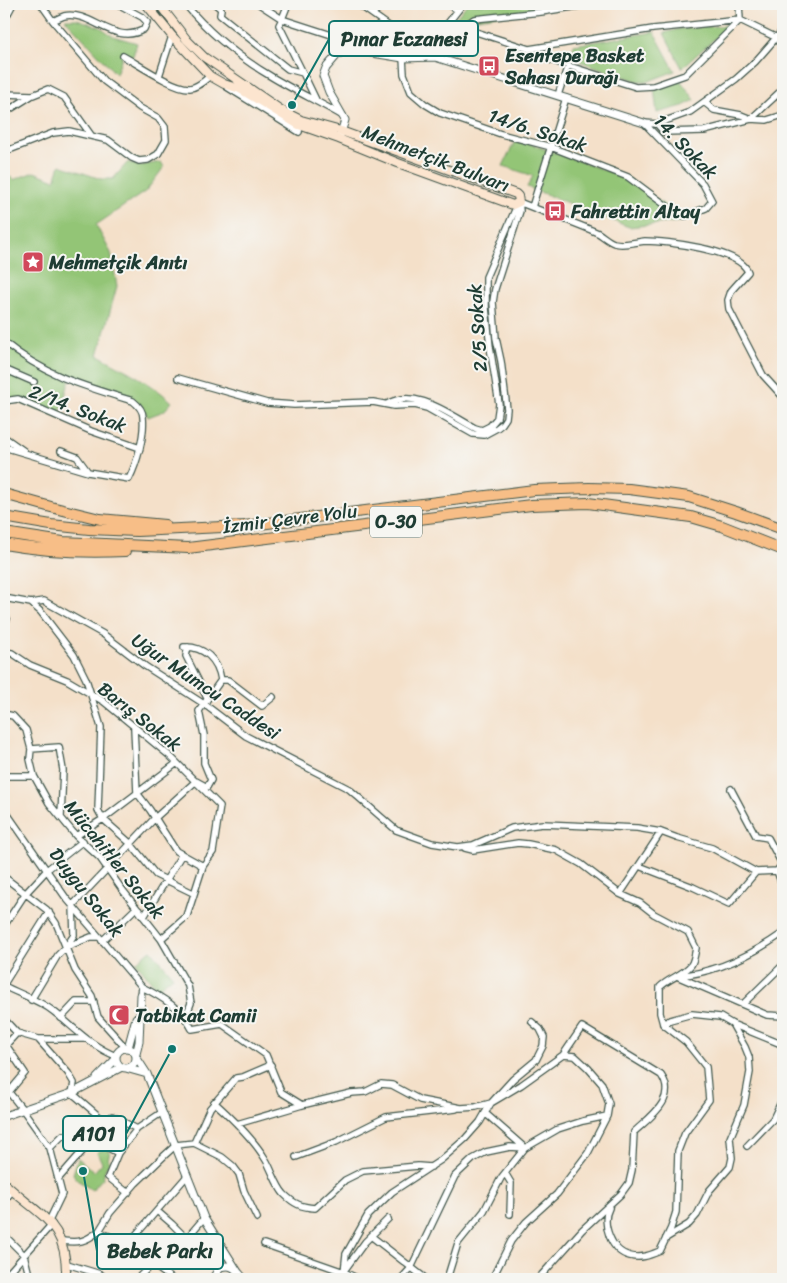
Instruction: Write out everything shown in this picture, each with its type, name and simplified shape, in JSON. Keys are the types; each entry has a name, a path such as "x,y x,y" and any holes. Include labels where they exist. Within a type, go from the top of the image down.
{"highway":[{"name":"İzmir Çevre Yolu","path":"4,517 51,525 137,531 244,526 534,490 589,488 629,489 689,497 783,529"},
{"path":"4,494 100,519 193,528"},
{"name":"İzmir Çevre Yolu","path":"4,533 63,542 188,548 531,505 588,503 691,517 722,526 783,550"},
{"path":"4,544 100,552 188,548"}],"main road":[{"name":"Mehmetçik Bulvarı","path":"146,4 172,36 210,76 224,84 240,89 300,123 516,194 519,202"},
{"name":"Mehmetçik Bulvarı","path":"159,4 187,40 204,57 300,123"},
{"path":"4,1183 51,1222 62,1241 67,1264 66,1279"}],"street":[{"path":"4,21 13,4"},
{"path":"4,152 53,133 70,132 108,140 139,161 148,160 158,154 166,140 165,127 158,118 140,108 104,80 53,21 41,4"},
{"path":"53,21 65,16 76,16 115,33 136,34 144,30 147,22 142,17 118,4"},
{"path":"185,4 201,24 214,36 272,77 342,116"},
{"path":"215,4 221,9 220,15 288,69 303,73"},
{"path":"259,4 282,19 344,39 408,49 417,46"},
{"path":"288,4 279,25 316,100"},
{"name":"14. Sokak","path":"358,4 417,46 434,54 644,123 687,166 710,195 712,201 706,208 685,216"},
{"path":"372,14 384,4"},
{"path":"447,4 458,10"},
{"path":"434,54 448,23 463,4"},
{"path":"340,135 345,120 328,92 323,76 326,68 338,54 354,50 403,58 434,54 454,25 467,24 474,19 592,4"},
{"path":"529,49 534,55 636,87 653,86 685,75 740,20 739,4"},
{"path":"467,24 473,31 529,49 654,29 740,20 778,38"},
{"path":"644,123 657,124 690,112 736,79 778,38 783,30"},
{"path":"159,76 172,36"},
{"path":"123,56 176,86 190,88 199,85 210,76"},
{"name":"14/6. Sokak","path":"403,58 404,74 411,92 424,104 440,113 502,134 551,146 628,177 668,207 685,216"},
{"path":"558,95 568,65"},
{"path":"4,113 20,101 48,89 64,97 91,135"},
{"path":"657,124 664,132 704,131 752,119 783,89"},
{"path":"4,94 33,95"},
{"path":"532,207 566,98"},
{"path":"704,102 714,110 752,119 767,120 783,115"},
{"path":"519,202 600,234 614,243 674,242 706,249 746,267 748,272 729,294 728,309 763,375 783,397"},
{"name":"2/5 Sokak","path":"387,404 395,400 424,402 482,430 490,426 497,418 498,392 490,347 486,308 486,277 519,202"},
{"name":"2/5 Sokak","path":"178,378 267,403 294,405 373,402 415,405 427,408 473,434 484,435 497,428 506,418 506,403 496,338 493,302 495,288 520,211 519,202"},
{"path":"4,342 32,362 56,375 77,384 133,401 140,407 143,416 140,448 135,467 129,478 88,472 4,447"},
{"path":"4,370 34,382"},
{"name":"2/14. Sokak","path":"4,401 18,400 91,431 140,448"},
{"path":"4,436 30,455"},
{"path":"61,451 76,457 88,472"},
{"name":"Uğur Mumcu Caddesi","path":"4,598 31,604 44,601 95,630 144,666 206,701 246,736 349,789 396,830 432,842 458,847 473,845 512,828 543,824 637,828 661,832 712,848 756,872"},
{"path":"31,604 41,612 74,656 86,679 101,727 98,810 103,819 130,843 156,875 193,893"},
{"path":"4,626 5,620"},
{"path":"206,701 186,656 186,647 202,650 211,658 217,665 221,680"},
{"name":"Barış Sokak","path":"4,652 12,653 30,665 67,680 103,701 176,763 220,806 213,852 203,866"},
{"path":"31,1000 58,955 74,935 73,905 130,843 196,781 207,787 211,780 204,763 204,734 199,711 221,680"},
{"path":"221,680 232,682 262,706 273,697"},
{"path":"4,714 13,716 26,730 31,749 30,759 34,776 4,776"},
{"path":"134,728 137,793 176,851 203,866 187,916 161,939"},
{"path":"31,749 59,747 64,770 61,817"},
{"path":"76,836 103,819 176,763"},
{"name":"Mücahitler Sokak","path":"34,776 49,802 76,836 100,858 161,939 188,986 190,1003 186,1016"},
{"path":"731,789 756,836 768,838 782,864 780,870 783,887"},
{"name":"Duygu Sokak","path":"4,809 73,905 141,991"},
{"path":"620,894 661,832"},
{"path":"5,923 25,894 48,869 83,841"},
{"path":"458,847 473,850 502,845 528,844 556,850 581,864 620,894 640,903 654,914 688,932 696,948 691,964 660,987 660,1013 663,1024 686,1042 706,1067 709,1100 685,1133 678,1151 676,1212 660,1251 646,1257 628,1256 616,1247 605,1222 606,1214 613,1202"},
{"path":"66,947 91,937 100,939 136,908 146,914 182,854"},
{"path":"639,866 693,887 729,904 756,872 780,870"},
{"path":"4,877 49,912 56,923 75,970 92,996 98,1017 136,1055 148,1074 161,1113 176,1145 204,1218 244,1279"},
{"path":"49,912 4,985 51,1010 86,1039 116,1058 122,1067 148,1074"},
{"path":"677,976 693,975 737,961 768,944 783,933"},
{"path":"743,1004 783,965"},
{"path":"677,976 767,1015 783,1016"},
{"path":"141,991 157,995 186,1016 192,1029 222,1024 266,1055 281,1092 302,1105"},
{"path":"127,1048 141,991"},
{"path":"4,1116 72,1093 122,1067 132,1066 139,1042 141,991"},
{"path":"61,1018 76,1002 94,1002"},
{"path":"663,1024 692,1014 720,1017 732,1024 782,1042 783,1052"},
{"path":"4,1019 17,1033 38,1039 86,1039"},
{"path":"344,1272 346,1254 368,1215 392,1192 431,1167 465,1139 480,1122 491,1103 513,1079 536,1060 543,1046 544,1037 540,1029 532,1022"},
{"path":"665,1240 689,1224 709,1190 730,1167 732,1158 730,1138 744,1105 750,1072 749,1057 732,1024"},
{"path":"296,1157 336,1142 386,1117 476,1107 491,1103 564,1056 582,1026 661,1075 666,1083 666,1093 662,1105 634,1132 632,1170 629,1183 613,1202 582,1230 538,1279"},
{"path":"9,1092 25,1073 5,1046 17,1033"},
{"path":"38,1039 68,1073 74,1083 72,1093"},
{"path":"92,1083 116,1058 119,1050 127,1048"},
{"path":"492,1279 511,1241 526,1222 557,1194 588,1153 607,1116 609,1104 602,1084 575,1056 564,1056"},
{"path":"194,1143 214,1102 236,1078 243,1078 271,1065"},
{"path":"236,1124 302,1105 365,1092 382,1084 392,1085 420,1100 461,1108"},
{"path":"4,1086 50,1148 62,1194 51,1222 4,1278"},
{"path":"72,1093 101,1118 110,1122"},
{"path":"748,1146 773,1119 783,1098"},
{"path":"214,1102 236,1124 265,1159 283,1193 300,1207 315,1208 345,1180 363,1171 418,1166 431,1167"},
{"path":"128,1193 108,1177 118,1153 137,1129 161,1113"},
{"path":"485,1113 525,1148"},
{"path":"103,1144 112,1116 137,1129"},
{"path":"447,1279 458,1244 484,1211 505,1173 525,1148 558,1129 582,1121 607,1116"},
{"path":"50,1148 63,1135 87,1146 94,1147 103,1144 118,1153"},
{"path":"62,1241 77,1243 89,1239 99,1231 110,1213 136,1183 176,1145 194,1143 222,1156 239,1174 244,1191 257,1218"},
{"path":"59,1178 87,1146"},
{"path":"401,1279 411,1268 455,1176 473,1159 486,1152 510,1147 525,1148"},
{"path":"505,1173 511,1183 510,1214"},
{"path":"127,1246 187,1176"},
{"path":"4,1202 12,1191"},
{"path":"157,1211 218,1270"},
{"path":"152,1264 162,1267 204,1218"},
{"path":"338,1279 353,1257 388,1219"},
{"path":"99,1231 127,1246 172,1279"},
{"path":"4,1235 24,1255 30,1279"},
{"path":"371,1236 426,1279"},
{"path":"214,1279 221,1257 220,1244"},
{"path":"264,1244 344,1272 358,1279"},
{"path":"67,1264 100,1274 107,1279"},
{"path":"137,1279 152,1264"},
{"path":"218,1270 229,1265 236,1269 239,1279"}],"green space":[{"path":"467,4 534,4 535,9 465,20 455,19"},
{"path":"65,19 77,19 100,27 113,36 137,43 133,56 123,54 116,74"},
{"path":"730,25 682,68 664,33 679,29"},
{"path":"654,32 675,71 649,81 637,81 570,58 574,45"},
{"path":"680,80 695,100 683,106 657,113 654,88"},
{"path":"516,139 627,178 686,221 629,227 527,187 533,176 503,166"},
{"path":"128,162 138,166 161,162 164,167 146,191 96,225 111,253 117,286 98,355 146,382 172,402 164,411 148,417 142,406 133,399 70,379 59,416 4,397 4,179 12,177 13,180 34,172 55,180 60,165 101,179 113,179"},
{"path":"151,950 173,976 157,989 136,962"},
{"path":"110,1150 108,1160 110,1161 103,1178 92,1190 80,1182 73,1174 78,1158 94,1172 102,1163 97,1152"}],"place":[{"name":"Esentepe Basket Sahası Durağı","path":"489,66"},
{"name":"Pınar Eczanesi","path":"292,105"},
{"name":"Fahrettin Altay","path":"555,211"},
{"name":"Mehmetçik Anıtı","path":"33,262"},
{"name":"Tatbikat Camii","path":"119,1015"},
{"name":"A101","path":"172,1049"},
{"name":"Bebek Parkı","path":"83,1171"}]}
